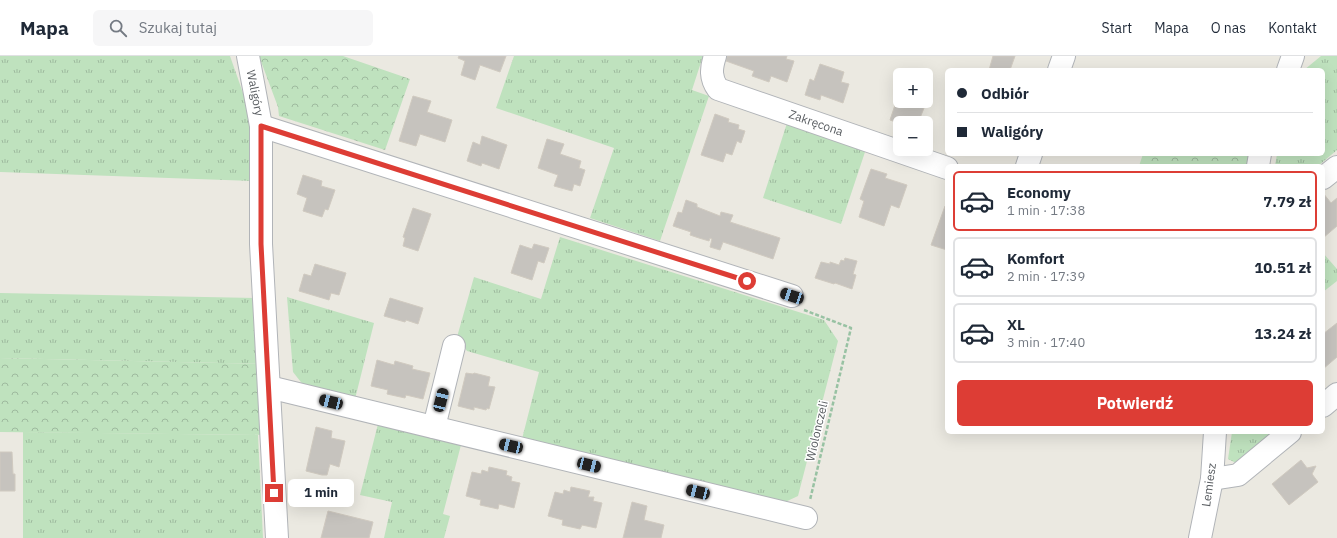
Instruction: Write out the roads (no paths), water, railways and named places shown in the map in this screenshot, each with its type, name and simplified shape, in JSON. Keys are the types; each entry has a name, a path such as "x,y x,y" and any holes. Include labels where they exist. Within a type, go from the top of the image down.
{"street":[{"name":"Waligóry","path":"248,56 261,126 261,244 277,538"},
{"name":"Zakręcona","path":"715,56 712,67 712,78 713,83 718,89 945,167"},
{"path":"1060,68 1064,56"},
{"path":"1289,68 1293,56"},
{"path":"261,126 792,296"},
{"path":"1325,176 1337,167"},
{"path":"434,427 454,346"},
{"path":"269,387 806,518"},
{"path":"1325,404 1337,394"},
{"name":"Lemiesz","path":"1200,538 1212,479 1215,434"},
{"path":"1212,479 1238,475 1288,434"}]}
